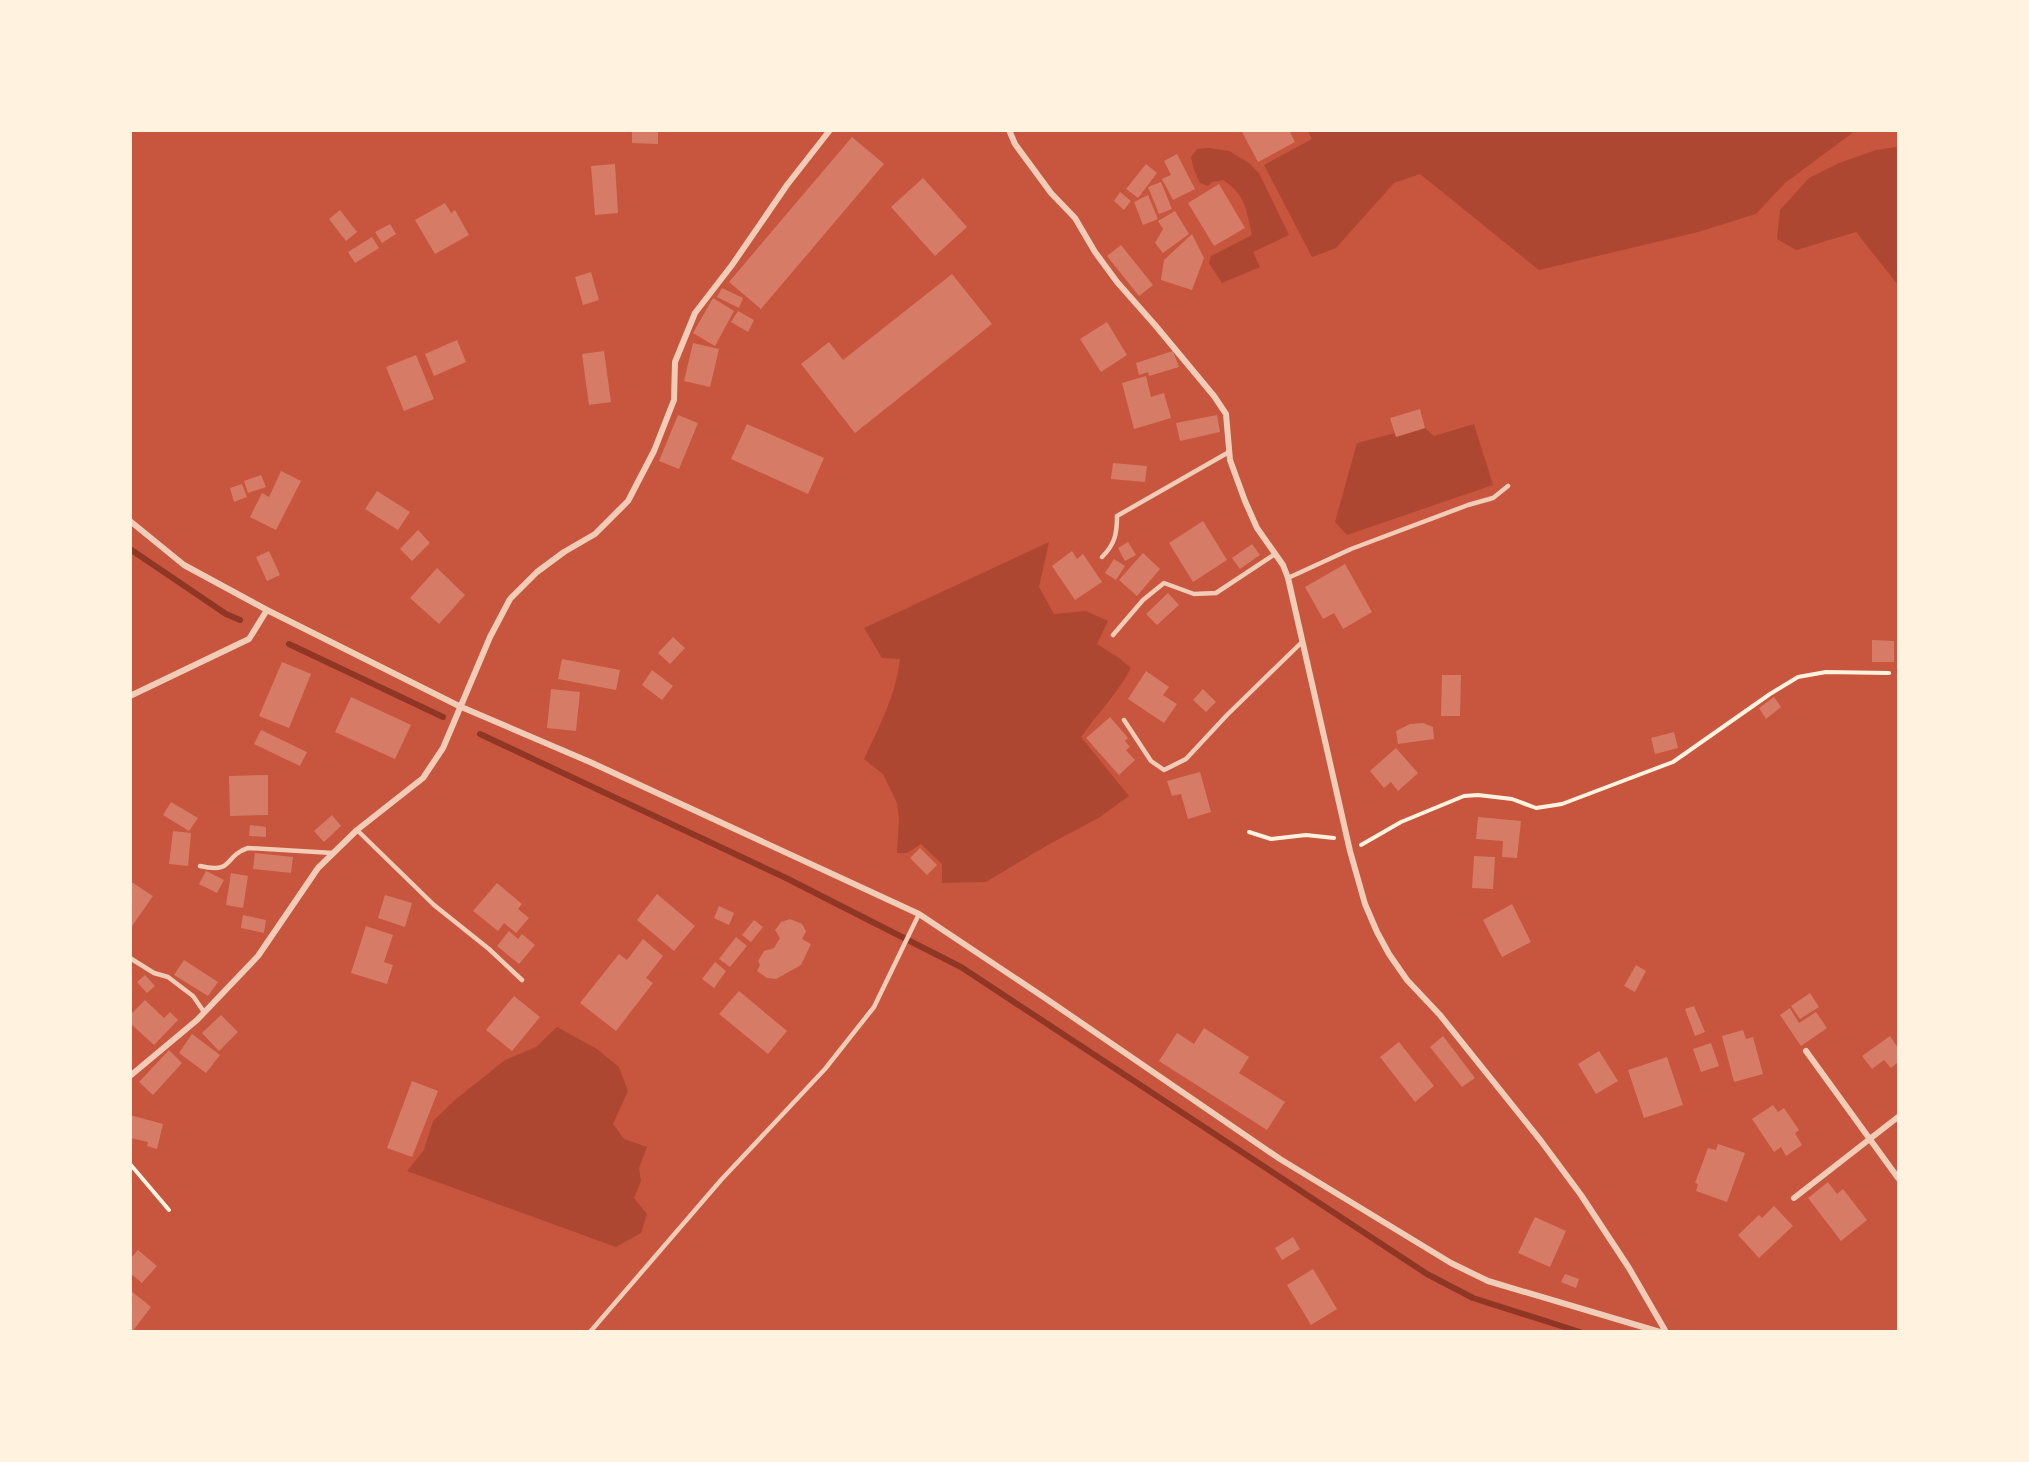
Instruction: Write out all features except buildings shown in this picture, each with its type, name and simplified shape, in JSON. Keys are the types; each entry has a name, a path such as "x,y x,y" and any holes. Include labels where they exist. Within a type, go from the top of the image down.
{"street":[{"path":"130,1076 204,1012 258,956 318,868 357,830 423,778 442,748 490,637 510,599 537,572 564,552 595,534 628,501 654,451 674,400 675,362 695,313 732,265 787,185 830,130"},
{"path":"1009,130 1015,144 1051,193 1075,218 1095,252 1117,282 1214,396 1226,414 1230,460 1257,528 1283,565 1288,578 1347,840 1365,904 1389,954 1407,980 1440,1015 1581,1195 1629,1268 1666,1332"},
{"path":"130,521 184,565 267,610 459,706 590,762 918,914 1280,1159 1451,1263 1488,1281 1660,1332"},
{"path":"130,696 249,639 267,610"},
{"path":"1806,1051 1899,1178"},
{"path":"1794,1197 1899,1117"}],"lane":[{"path":"1102,557 1112,546 1118,534 1117,516 1229,452"},
{"path":"1288,578 1351,549 1468,505 1493,498 1508,486"},
{"path":"1113,635 1143,600 1164,584 1194,594 1216,593 1275,554"},
{"path":"1124,720 1151,761 1164,770 1186,759 1227,715 1302,643"},
{"path":"357,830 434,905 489,949 522,980"},
{"path":"200,866 216,870 225,866 240,851 248,848 333,854"},
{"path":"590,1332 721,1180 825,1069 873,1007 918,914"},
{"path":"130,958 154,973 168,976 193,996 204,1012"}],"path":[{"path":"1350,851 1401,822 1464,796 1478,795 1512,800 1536,808 1562,804 1673,762 1798,676 1826,672 1889,673"},
{"path":"1249,832 1270,839 1305,835 1347,840"},
{"path":"130,1164 169,1210"}],"shaded area":[{"path":"1308,131 1855,131 1785,183 1756,214 1698,232 1539,270 1420,174 1394,183 1336,248 1312,257 1264,165 1312,139"},
{"path":"1896,147 1898,149 1898,285 1856,232 1796,250 1777,239 1780,210 1809,178 1839,163 1876,150"},
{"path":"1197,149 1229,151 1249,163 1259,173 1289,235 1253,252 1260,267 1222,283 1209,263 1211,256 1252,235 1241,197 1231,186 1223,180 1212,182 1208,186 1200,183 1191,157"},
{"path":"1474,424 1493,485 1347,535 1335,522 1357,443 1395,433 1396,437 1425,428 1434,436"},
{"path":"1049,542 1039,587 1054,614 1086,611 1108,621 1097,644 1131,668 1114,695 1081,737 1129,796 1100,817 986,882 942,883 942,864 921,844 907,853 897,853 899,818 897,803 883,774 864,759 891,698 900,659 882,658 864,628"},
{"path":"557,1027 597,1049 619,1067 628,1091 613,1124 624,1139 647,1147 639,1168 641,1181 634,1198 647,1214 641,1233 616,1247 407,1171 424,1150 433,1121 455,1100 505,1060 536,1047"}],"waterway":[{"path":"130,549 226,614 240,620"},
{"path":"289,644 443,717"},
{"path":"480,734 786,878 961,967 1427,1274 1473,1298 1580,1332"}]}
